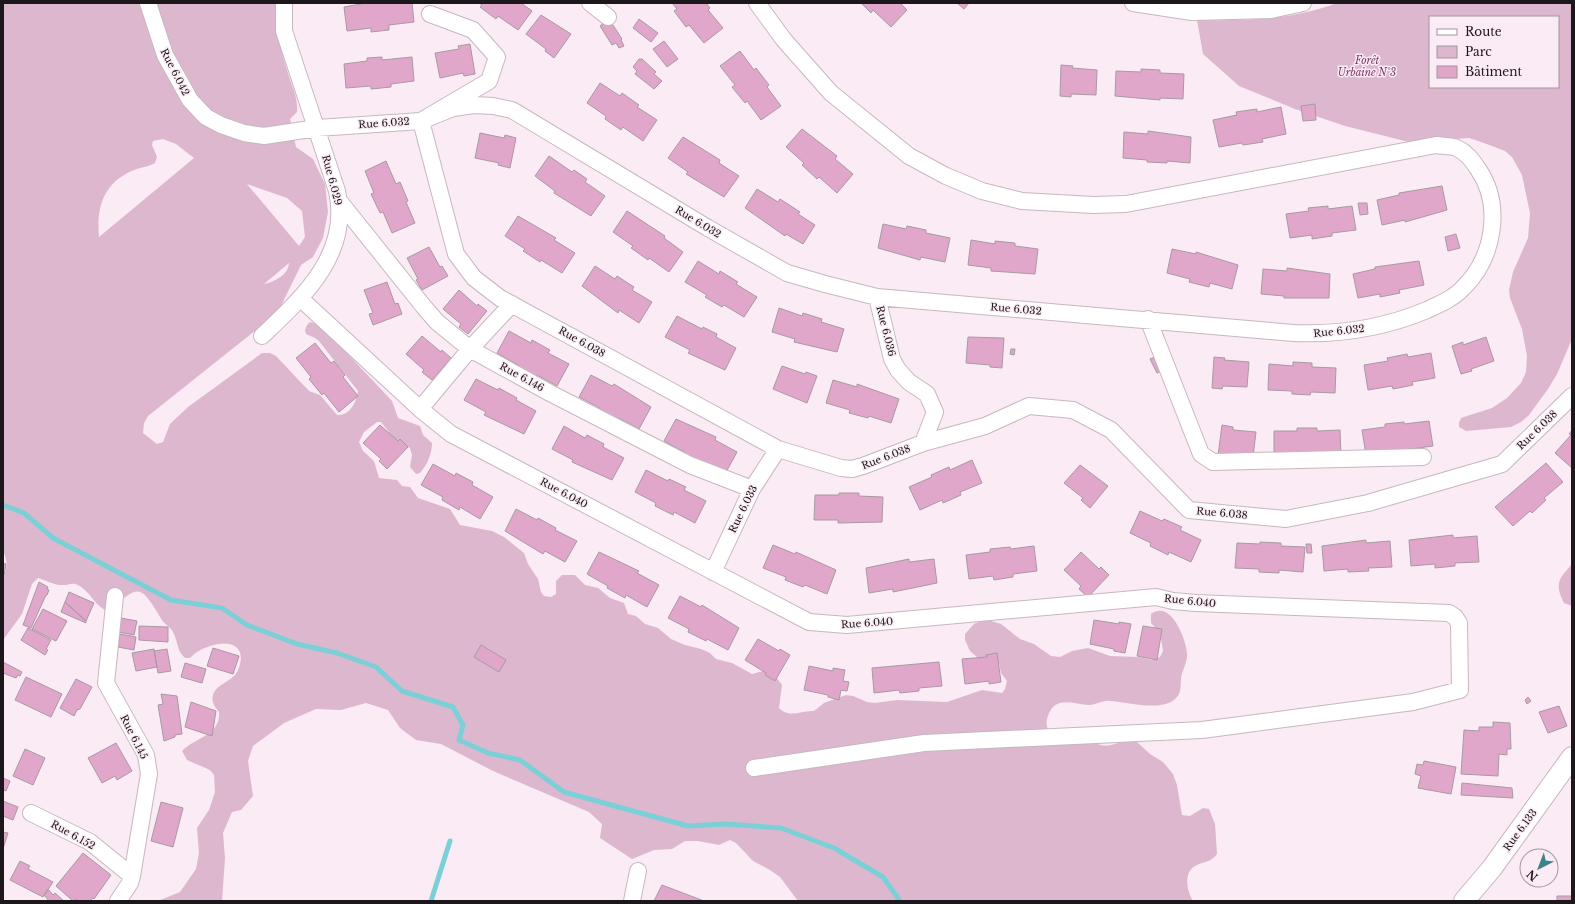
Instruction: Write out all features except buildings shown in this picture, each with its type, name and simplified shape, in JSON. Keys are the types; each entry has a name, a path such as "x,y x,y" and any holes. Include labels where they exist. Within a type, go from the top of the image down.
{"street":[{"name":"Rue 6.042","path":"148,3 165,55 190,100 206,117 221,125 244,133 264,136 317,128"},
{"name":"Rue 6.029","path":"262,336 301,299 316,281 335,242 340,212 340,202 284,31 284,3"},
{"path":"590,3 608,17"},
{"name":"Rue 6.032","path":"317,128 421,121 453,108 493,106 512,110 708,228 787,273 877,297 1148,319 1294,333 1323,334 1346,332 1405,319 1452,297 1463,288 1482,264 1489,246 1493,223 1490,192 1483,176 1470,157 1456,148 1436,145 1126,204 1047,204 1022,201 982,191 946,176 909,156 831,93 784,40 756,3"},
{"path":"1132,3 1192,12 1271,10 1303,3"},
{"path":"421,121 490,81 497,57 473,30 430,14"},
{"name":"Rue 6.038","path":"421,121 456,254 474,278 500,298 778,449 841,468 852,469 863,466 923,443 985,426 1029,406 1073,410 1111,430 1189,510 1286,519 1368,503 1502,464 1572,396"},
{"name":"Rue 6.146","path":"340,202 424,307 438,322 470,349 550,393 690,465 752,489"},
{"name":"Rue 6.036","path":"877,297 892,359 898,370 909,382 927,394 935,412 934,418 923,443"},
{"name":"Rue 6.040","path":"301,299 420,409 451,434 809,622 832,625 1156,597 1172,601 1196,603 1449,613 1455,617 1459,623 1460,690 1405,703 1202,730 924,743 754,768"},
{"path":"420,409 470,349 512,304"},
{"path":"1148,319 1201,454 1213,462 1423,457"},
{"name":"Rue 6.033","path":"713,572 752,489 778,449"},
{"name":"Rue 6.145","path":"115,596 106,683 146,755 149,774 132,876 130,883 118,901"},
{"name":"Rue 6.133","path":"1464,901 1492,868 1570,765"},
{"name":"Rue 6.152","path":"31,813 90,842 132,876"},
{"path":"632,901 638,871"}],"green space":[{"path":"3,3 276,3 275,11 278,37 297,106 297,112 290,119 296,147 313,159 325,184 328,212 323,238 313,257 301,265 280,308 261,326 148,416 144,423 143,433 157,444 163,442 170,424 188,407 262,353 270,353 276,356 309,391 320,395 337,415 342,415 349,411 356,400 358,391 319,341 306,334 305,330 310,322 316,324 327,332 392,401 398,418 420,426 423,435 432,443 427,463 420,473 416,474 410,467 412,455 410,448 396,441 381,422 377,422 364,432 359,442 363,451 374,461 379,478 397,480 402,486 410,487 418,498 450,509 460,525 492,531 504,537 524,553 528,564 538,579 541,592 544,596 551,597 556,594 556,581 562,575 575,575 585,585 598,588 610,598 624,603 628,614 636,616 645,624 658,628 671,639 685,645 701,649 710,653 716,659 732,663 752,674 763,671 774,674 782,685 779,708 791,714 814,711 824,703 846,695 875,703 897,700 947,702 982,690 1002,693 1005,689 1007,681 1001,673 999,663 978,658 970,651 965,640 965,634 974,624 981,621 991,621 1001,624 1020,639 1034,644 1051,656 1060,657 1072,651 1088,648 1110,656 1139,657 1152,660 1160,657 1163,651 1160,633 1151,623 1151,614 1158,611 1165,612 1171,616 1176,623 1184,639 1187,653 1181,677 1181,688 1177,697 1169,703 1153,706 1107,701 1089,705 1065,702 1060,703 1051,709 1047,719 1048,731 1051,736 1087,736 1094,742 1106,746 1136,741 1150,754 1163,762 1173,774 1177,785 1182,815 1190,816 1203,808 1209,809 1215,824 1217,854 1191,869 1187,882 1193,901 798,901 780,877 753,861 736,843 730,840 719,845 698,841 685,841 672,849 654,850 632,859 600,838 602,824 589,812 493,771 441,744 416,740 400,728 388,710 366,703 341,710 316,709 284,723 253,746 248,761 253,796 241,810 232,812 223,833 225,858 222,901 158,901 180,892 196,869 199,853 197,828 209,810 215,792 214,775 210,770 187,760 182,751 212,731 216,726 219,720 219,712 213,702 213,695 218,688 236,674 241,655 239,650 230,644 217,644 197,652 190,658 185,658 179,650 173,632 163,622 143,594 133,592 107,611 99,606 86,591 76,584 57,585 38,578 32,584 22,614 3,640 2,590 7,564 3,550","holes":["163,139 176,144 194,158 99,237 98,226 101,206 109,189 115,181 124,175 155,163 157,157 152,145 153,141","247,184 287,198 302,211 305,237 299,246","289,263 286,271 281,277 264,284"]},
{"name":"Forêt Urbaine N°3","path":"1337,3 1572,3 1572,339 1557,374 1548,389 1529,415 1521,422 1511,427 1466,431 1459,427 1461,418 1492,408 1507,398 1521,383 1526,372 1527,356 1522,329 1510,298 1509,290 1513,272 1528,238 1530,213 1522,175 1512,157 1505,151 1469,138 1409,142 1345,126 1295,109 1239,86 1203,54 1197,20 1251,20 1303,13"},
{"path":"1572,564 1572,606 1564,603 1559,591 1559,582"}],"waterway":[{"path":"3,505 24,513 53,538 171,600 222,608 247,625 297,644 337,653 376,667 402,691 453,707 463,725 459,740 488,753 520,760 564,792 688,826 725,824 781,828 834,848 883,877 900,901"},
{"path":"431,901 450,841"}]}
